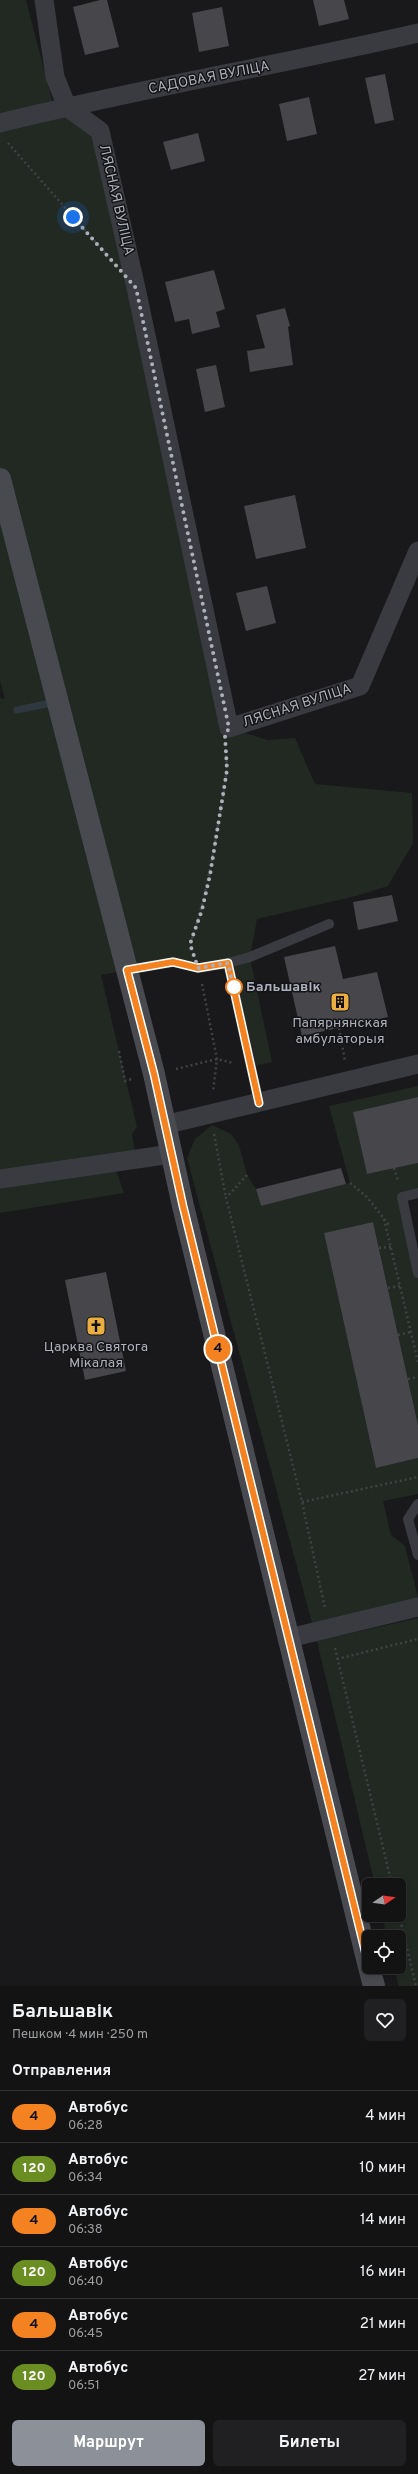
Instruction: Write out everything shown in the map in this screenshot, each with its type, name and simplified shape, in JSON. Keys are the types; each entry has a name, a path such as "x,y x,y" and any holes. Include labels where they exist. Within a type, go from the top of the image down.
{"main road":[{"path":"0,479 154,1074 164,1125 362,1938"},
{"path":"371,1974 374,1986"}],"street":[{"path":"44,0 55,77 67,107"},
{"name":"САДОВАЯ ВУЛІЦА","path":"3,131 67,107 281,64 418,33"},
{"name":"ЛЯСНАЯ ВУЛІЦА","path":"67,107 100,131 136,288 229,728 360,686 418,551"},
{"path":"164,1125 418,1064"},
{"path":"0,1179 171,1154"},
{"path":"289,1638 418,1607"}],"lane":[{"path":"127,970 173,962 199,973 250,957 329,924"},
{"path":"228,963 259,1103"},
{"path":"418,1193 402,1197 418,1273"},
{"path":"418,1504 408,1519 418,1555"}],"path":[{"path":"3,131 110,258"},
{"path":"229,728 225,736 227,770 210,875 202,910 190,944 199,973 218,1059 210,1115 226,1198 302,1502 329,1628 338,1659 390,1878"},
{"path":"339,1028 349,1081"},
{"path":"119,1051 125,1081 218,1059 232,1063 250,1060"},
{"path":"394,1168 400,1189"},
{"path":"226,1198 247,1175"},
{"path":"350,1183 366,1196"},
{"path":"384,1219 418,1362"},
{"path":"379,1248 391,1247"},
{"path":"388,1288 400,1286"},
{"path":"398,1335 411,1332"},
{"path":"408,1379 418,1377"},
{"path":"302,1502 418,1477"},
{"path":"338,1659 418,1639"},
{"path":"401,1922 416,1986"}],"shaded area":[{"path":"0,0 26,0 54,108 0,119"},
{"path":"67,107 100,131 229,728 268,740 295,738 315,784 412,793 413,843 388,886 356,896 257,919 250,957 272,1062 251,1067 228,963 198,968 173,962 101,975 137,1127 132,1134 136,1159 113,1161 124,1193 0,1213 0,698 5,699 0,681 0,123"},
{"path":"418,1086 418,1097 353,1112 367,1174 418,1163 418,1193 402,1197 418,1273 418,1425 373,1222 324,1233 376,1468 418,1458 418,1494 383,1501 391,1535 405,1546 418,1597 413,1601 312,1623 187,1158 195,1139 212,1125 231,1134 239,1145 247,1175 256,1189 261,1206 350,1183 329,1106"},
{"path":"418,1618 418,1986 399,1986 396,1974 406,1974 406,1930 385,1930 384,1922 406,1922 406,1878 373,1878 317,1641"}],"building":[{"path":"100,0 107,0 119,47 85,55 73,7"},
{"path":"313,0 344,0 349,19 319,26"},
{"path":"222,7 229,46 199,52 192,13"},
{"path":"385,74 394,120 375,124 365,78"},
{"path":"309,97 317,134 287,141 279,104"},
{"path":"198,133 205,161 171,170 163,142"},
{"path":"214,270 225,309 216,312 220,327 192,334 189,319 175,322 165,282"},
{"path":"285,308 290,326 288,327 293,365 250,372 247,351 265,348 256,315"},
{"path":"216,365 225,407 205,412 196,369"},
{"path":"295,495 306,548 256,559 244,506"},
{"path":"267,586 276,623 246,631 236,593"},
{"path":"392,895 398,921 358,930 353,902"},
{"name":"Папярнянская амбулаторыя","path":"335,946 343,979 377,972 388,1017 302,1036 284,957"},
{"path":"418,1097 418,1163 367,1174 353,1112"},
{"path":"341,1168 346,1184 261,1206 256,1189"},
{"path":"373,1222 418,1425 418,1458 376,1468 324,1233"},
{"name":"Царква Святога Мікалая","path":"106,1272 126,1371 85,1380 65,1280"}],"waterway":[{"path":"17,710 56,702"}],"bus line":[{"name":"4","path":"259,1103 228,963 198,968 173,962 127,970 154,1074 183,1206 362,1938"}],"place":[{"name":"Бальшавік","path":"234,987"},
{"name":"Папярнянская амбулаторыя","path":"340,1002"},
{"name":"Царква Святога Мікалая","path":"96,1326"}],"route":[{"path":"73,217 136,288 229,728 225,736 227,770 210,875 202,910 190,944 198,968 228,963 234,991 234,987"}]}
